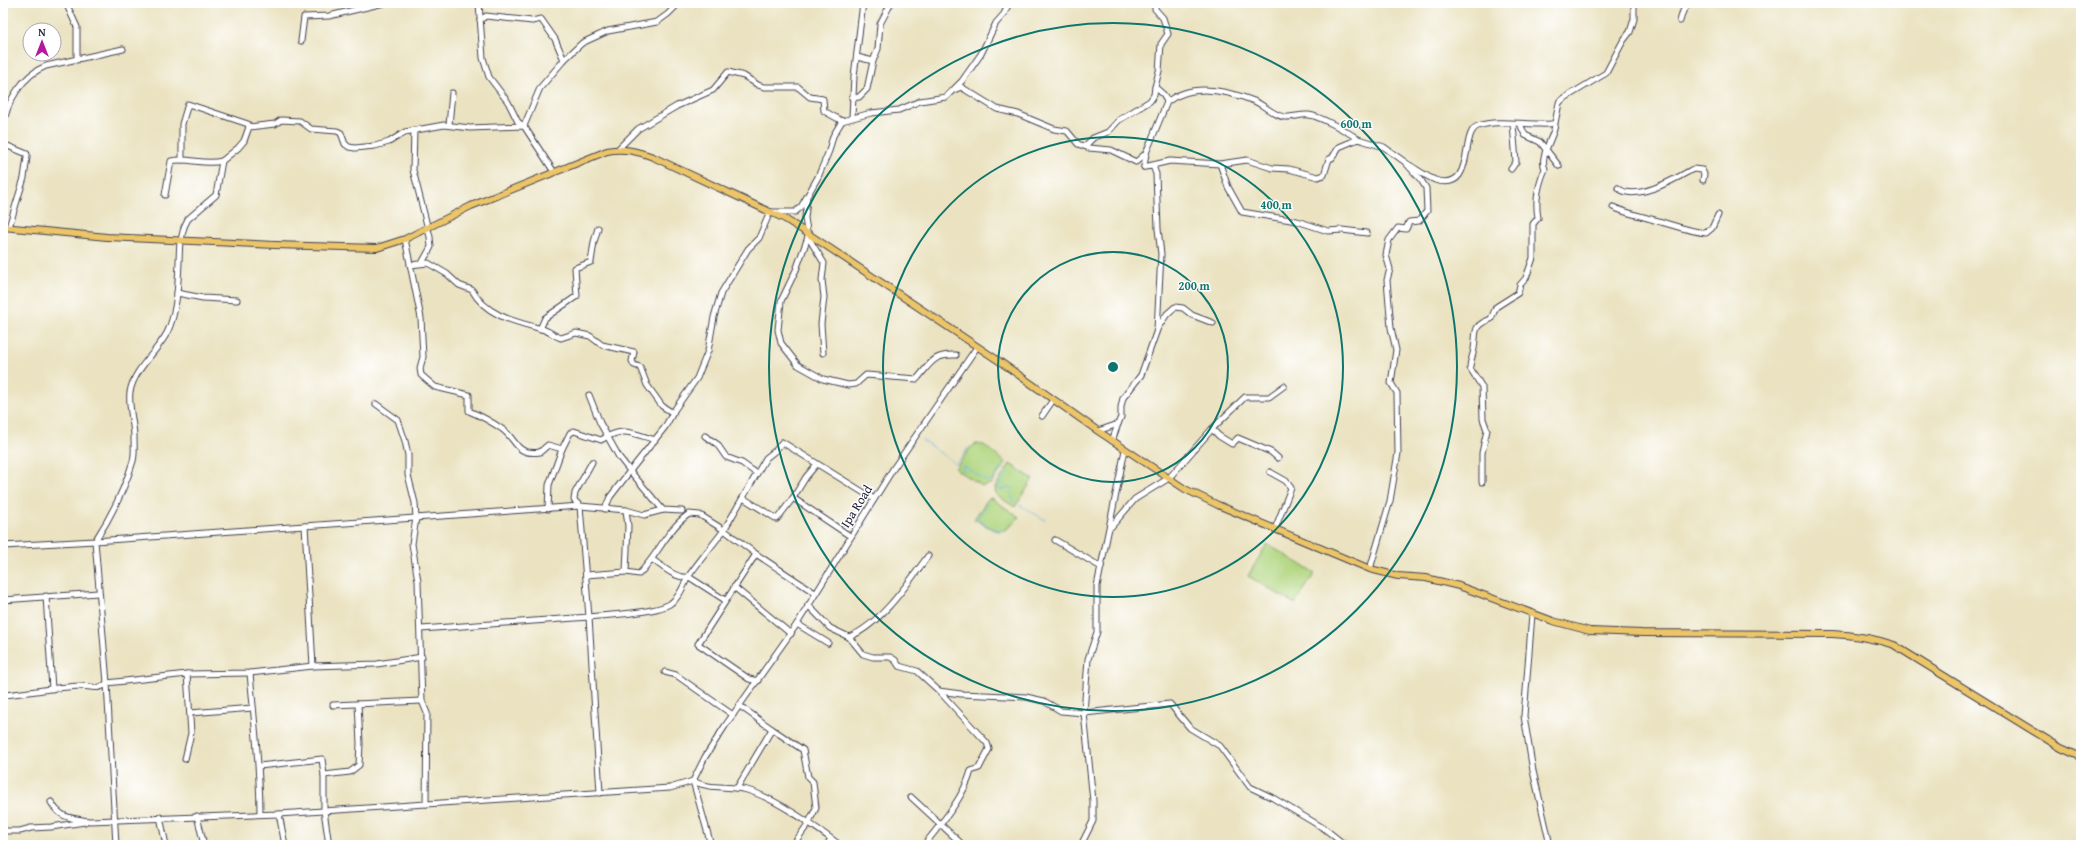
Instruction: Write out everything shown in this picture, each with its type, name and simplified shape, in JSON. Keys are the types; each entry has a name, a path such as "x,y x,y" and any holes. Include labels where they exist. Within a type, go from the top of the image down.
{"main road":[{"path":"6,227 107,237 363,249 385,246 405,239 428,226 471,206 607,151 618,149 636,151 653,157 770,212 808,235 977,347 1125,450 1198,496 1370,569 1398,576 1426,578 1459,586 1532,614 1574,628 1604,632 1832,634 1878,640 1894,645 2061,748 2081,757"}],"street":[{"path":"66,3 77,27 76,60"},
{"path":"301,41 304,17 330,16 384,3"},
{"path":"479,3 483,58 489,77 508,102 518,122 524,126 554,172"},
{"path":"524,126 540,88 564,60 587,40 608,31 657,22 679,3"},
{"path":"852,117 852,98 864,3"},
{"path":"852,98 859,98 867,89 873,61 878,49 880,24 891,3"},
{"path":"604,508 610,497 665,427 697,378 705,362 721,293 748,249 759,238 770,212 795,212 804,203 808,192 818,177 829,151 832,136 842,121 852,117 899,110 920,101 942,99 962,80 981,54 996,23 1004,14 1009,3"},
{"path":"1085,146 1093,138 1108,132 1120,120 1150,101 1154,96 1154,87 1159,71 1161,44 1168,34 1164,18 1155,9 1155,3"},
{"path":"1144,167 1146,153 1167,102 1178,94 1190,90 1220,92 1255,101 1284,117 1309,114 1347,132 1358,139 1384,147 1435,180 1451,180 1460,173 1467,154 1471,131 1476,127 1500,122 1513,124 1552,124 1554,123 1559,103 1563,99 1606,73 1623,41 1630,32 1634,19 1634,3"},
{"path":"1680,21 1683,11 1689,3"},
{"path":"480,20 486,16 532,21 540,19 555,39 564,60"},
{"path":"3,127 16,93 36,70 46,66 123,49"},
{"path":"857,56 873,61"},
{"path":"618,149 638,129 677,106 713,90 728,72 744,76 758,86 798,87 810,97 823,98 824,110 842,121"},
{"path":"949,92 961,87 997,109 1018,114 1054,129 1067,131 1076,142 1085,146 1111,150 1136,162 1146,153"},
{"path":"1154,87 1164,95 1167,102"},
{"path":"449,125 452,93"},
{"path":"182,160 182,124 188,104 248,124 249,127"},
{"path":"249,127 275,124 281,120 300,121 311,129 337,131 341,134 345,144 349,147 355,148 375,146 389,142 405,132 449,125 470,128 524,126"},
{"path":"1511,169 1516,162 1512,129 1513,124"},
{"path":"1520,124 1525,135 1540,142 1559,166"},
{"path":"1482,482 1482,453 1487,430 1483,419 1481,383 1470,368 1474,349 1475,333 1479,324 1491,319 1496,307 1518,293 1520,285 1526,278 1533,258 1533,224 1538,218 1536,210 1538,190 1545,169 1543,165 1555,125"},
{"path":"165,195 170,162 182,160 208,164 222,162 244,141 249,127"},
{"path":"414,130 414,170 428,226 431,247 422,263"},
{"path":"1144,167 1170,161 1220,164 1247,160 1272,168 1294,170 1318,177 1324,175 1329,159 1332,158 1339,147 1358,139"},
{"path":"3,144 27,154 22,186 6,227"},
{"path":"116,845 107,683 98,593 95,541 115,503 133,461 134,433 130,392 136,376 154,353 167,332 177,293 181,240 186,221 216,195 222,162"},
{"path":"1370,569 1390,502 1398,453 1397,393 1391,377 1397,357 1391,328 1387,280 1390,269 1386,255 1387,243 1398,228 1406,229 1410,222 1419,221 1427,211 1428,204 1426,188 1405,162"},
{"path":"1220,164 1228,187 1242,212 1297,221 1328,231 1342,230 1367,233"},
{"path":"1112,441 1121,417 1123,398 1141,375 1156,330 1161,254 1158,229 1156,174 1153,166 1144,167"},
{"path":"1618,188 1622,192 1642,192 1682,176 1693,169 1702,170 1704,174 1703,180"},
{"path":"808,192 805,218 808,235 824,263 822,280 824,297 821,324 823,353"},
{"path":"1613,207 1627,214 1650,218 1678,228 1706,233 1712,228 1718,215"},
{"path":"540,329 545,318 577,296 575,268 591,262 598,228"},
{"path":"808,235 796,270 783,294 778,330 782,343 798,366 822,378 848,385 856,384 866,375 917,379 934,359 942,355 956,355"},
{"path":"405,239 419,298 423,357 420,368 421,375 435,387 469,395 469,411 504,430 512,441 526,452 540,452 548,445 562,449"},
{"path":"410,265 428,263 447,274 459,285 472,290 478,300 500,316 520,324 540,329 561,338 576,332 590,336 602,345 634,352 632,361 634,365 640,367 647,385 662,406 673,413"},
{"path":"177,293 197,298 236,300"},
{"path":"1156,330 1167,314 1175,307 1183,308 1192,315 1213,323"},
{"name":"Ipa Road","path":"693,781 705,757 791,634 850,536 977,347"},
{"path":"1110,529 1135,499 1169,478 1212,429 1245,396 1269,397 1284,386"},
{"path":"589,395 600,423 619,457 663,510"},
{"path":"1042,416 1053,400"},
{"path":"376,404 398,420 405,441 408,476 413,493 416,518 412,544 418,581 422,657 422,701 427,713 426,804"},
{"path":"1098,431 1118,424"},
{"path":"1212,429 1219,436 1232,444 1238,438 1271,452 1278,458"},
{"path":"548,509 549,485 562,449 570,433 574,431 601,440 615,432 624,431 655,440"},
{"path":"705,436 717,444 726,457 742,463 756,473"},
{"path":"420,629 589,616 662,607 671,603 678,596 689,577 724,530 744,498 756,473 768,455 776,450 782,442 816,465 874,499"},
{"path":"1081,845 1093,821 1093,801 1084,713 1088,659 1097,632 1097,586 1110,529 1125,450"},
{"path":"592,462 574,497 576,503 580,506 589,616 600,793"},
{"path":"744,498 777,519 816,465"},
{"path":"1270,472 1286,481 1291,488 1275,529"},
{"path":"793,498 850,536"},
{"path":"3,546 95,541 580,506 626,510 644,515 663,510 682,511"},
{"path":"626,510 628,526 626,572"},
{"path":"586,575 626,572 639,574 653,560 672,530 688,514 700,515 815,593"},
{"path":"305,526 313,666"},
{"path":"1055,540 1101,567"},
{"path":"756,554 698,644 749,679 758,680"},
{"path":"849,637 865,628 882,613 907,584 928,556"},
{"path":"653,560 678,576 683,578 689,577 725,600"},
{"path":"734,587 791,634"},
{"path":"3,600 98,593"},
{"path":"46,596 52,690"},
{"path":"808,604 830,628 849,637 863,654 873,657 890,657 895,660 899,666 918,671 939,691 987,743 989,749 979,768 971,771 963,791 941,824 924,845"},
{"path":"1532,614 1524,716 1533,771 1550,845"},
{"path":"797,624 828,643"},
{"path":"3,695 82,686 98,688 103,687 107,683 187,674 250,673 313,666 377,664 422,657"},
{"path":"665,672 676,675 733,715"},
{"path":"250,673 259,766 260,814"},
{"path":"185,759 191,733 187,674"},
{"path":"939,691 962,694 1026,697 1044,701 1061,711 1084,713 1170,704 1190,728 1220,746 1250,787 1273,798 1325,829 1345,845"},
{"path":"333,705 422,701"},
{"path":"324,775 350,772 359,765 360,743 358,704"},
{"path":"740,706 772,730 803,750 808,777 813,782 816,808 808,824 794,845"},
{"path":"190,713 253,708"},
{"path":"737,788 772,730"},
{"path":"259,766 322,759 324,775 324,811 329,845"},
{"path":"693,781 711,845"},
{"path":"3,831 20,831 31,828 51,828 90,821 160,817 279,814 670,788 693,781 702,786 737,788 765,797 840,845"},
{"path":"911,797 963,845"},
{"path":"51,802 54,809 63,816 90,821"},
{"path":"279,814 285,845"},
{"path":"197,816 204,845"},
{"path":"160,817 166,845"},
{"path":"827,845 831,839"}],"green space":[{"path":"976,444 984,445 1006,463 991,484 982,486 955,469 970,448"},
{"path":"1010,464 1033,479 1015,507 996,495 995,487"},
{"path":"991,498 1019,517 1013,524 1003,530 998,531 974,519 988,499"},
{"path":"1267,544 1315,573 1295,604 1248,576"}],"waterway":[{"path":"922,440 956,464 968,448"},
{"path":"965,471 962,469 963,465 986,481 992,480 1003,465"},
{"path":"1009,472 998,486 999,490 1012,487 1012,499 1016,502"},
{"path":"987,504 977,519 992,528 1004,531"},
{"path":"1020,505 1045,520"}]}
